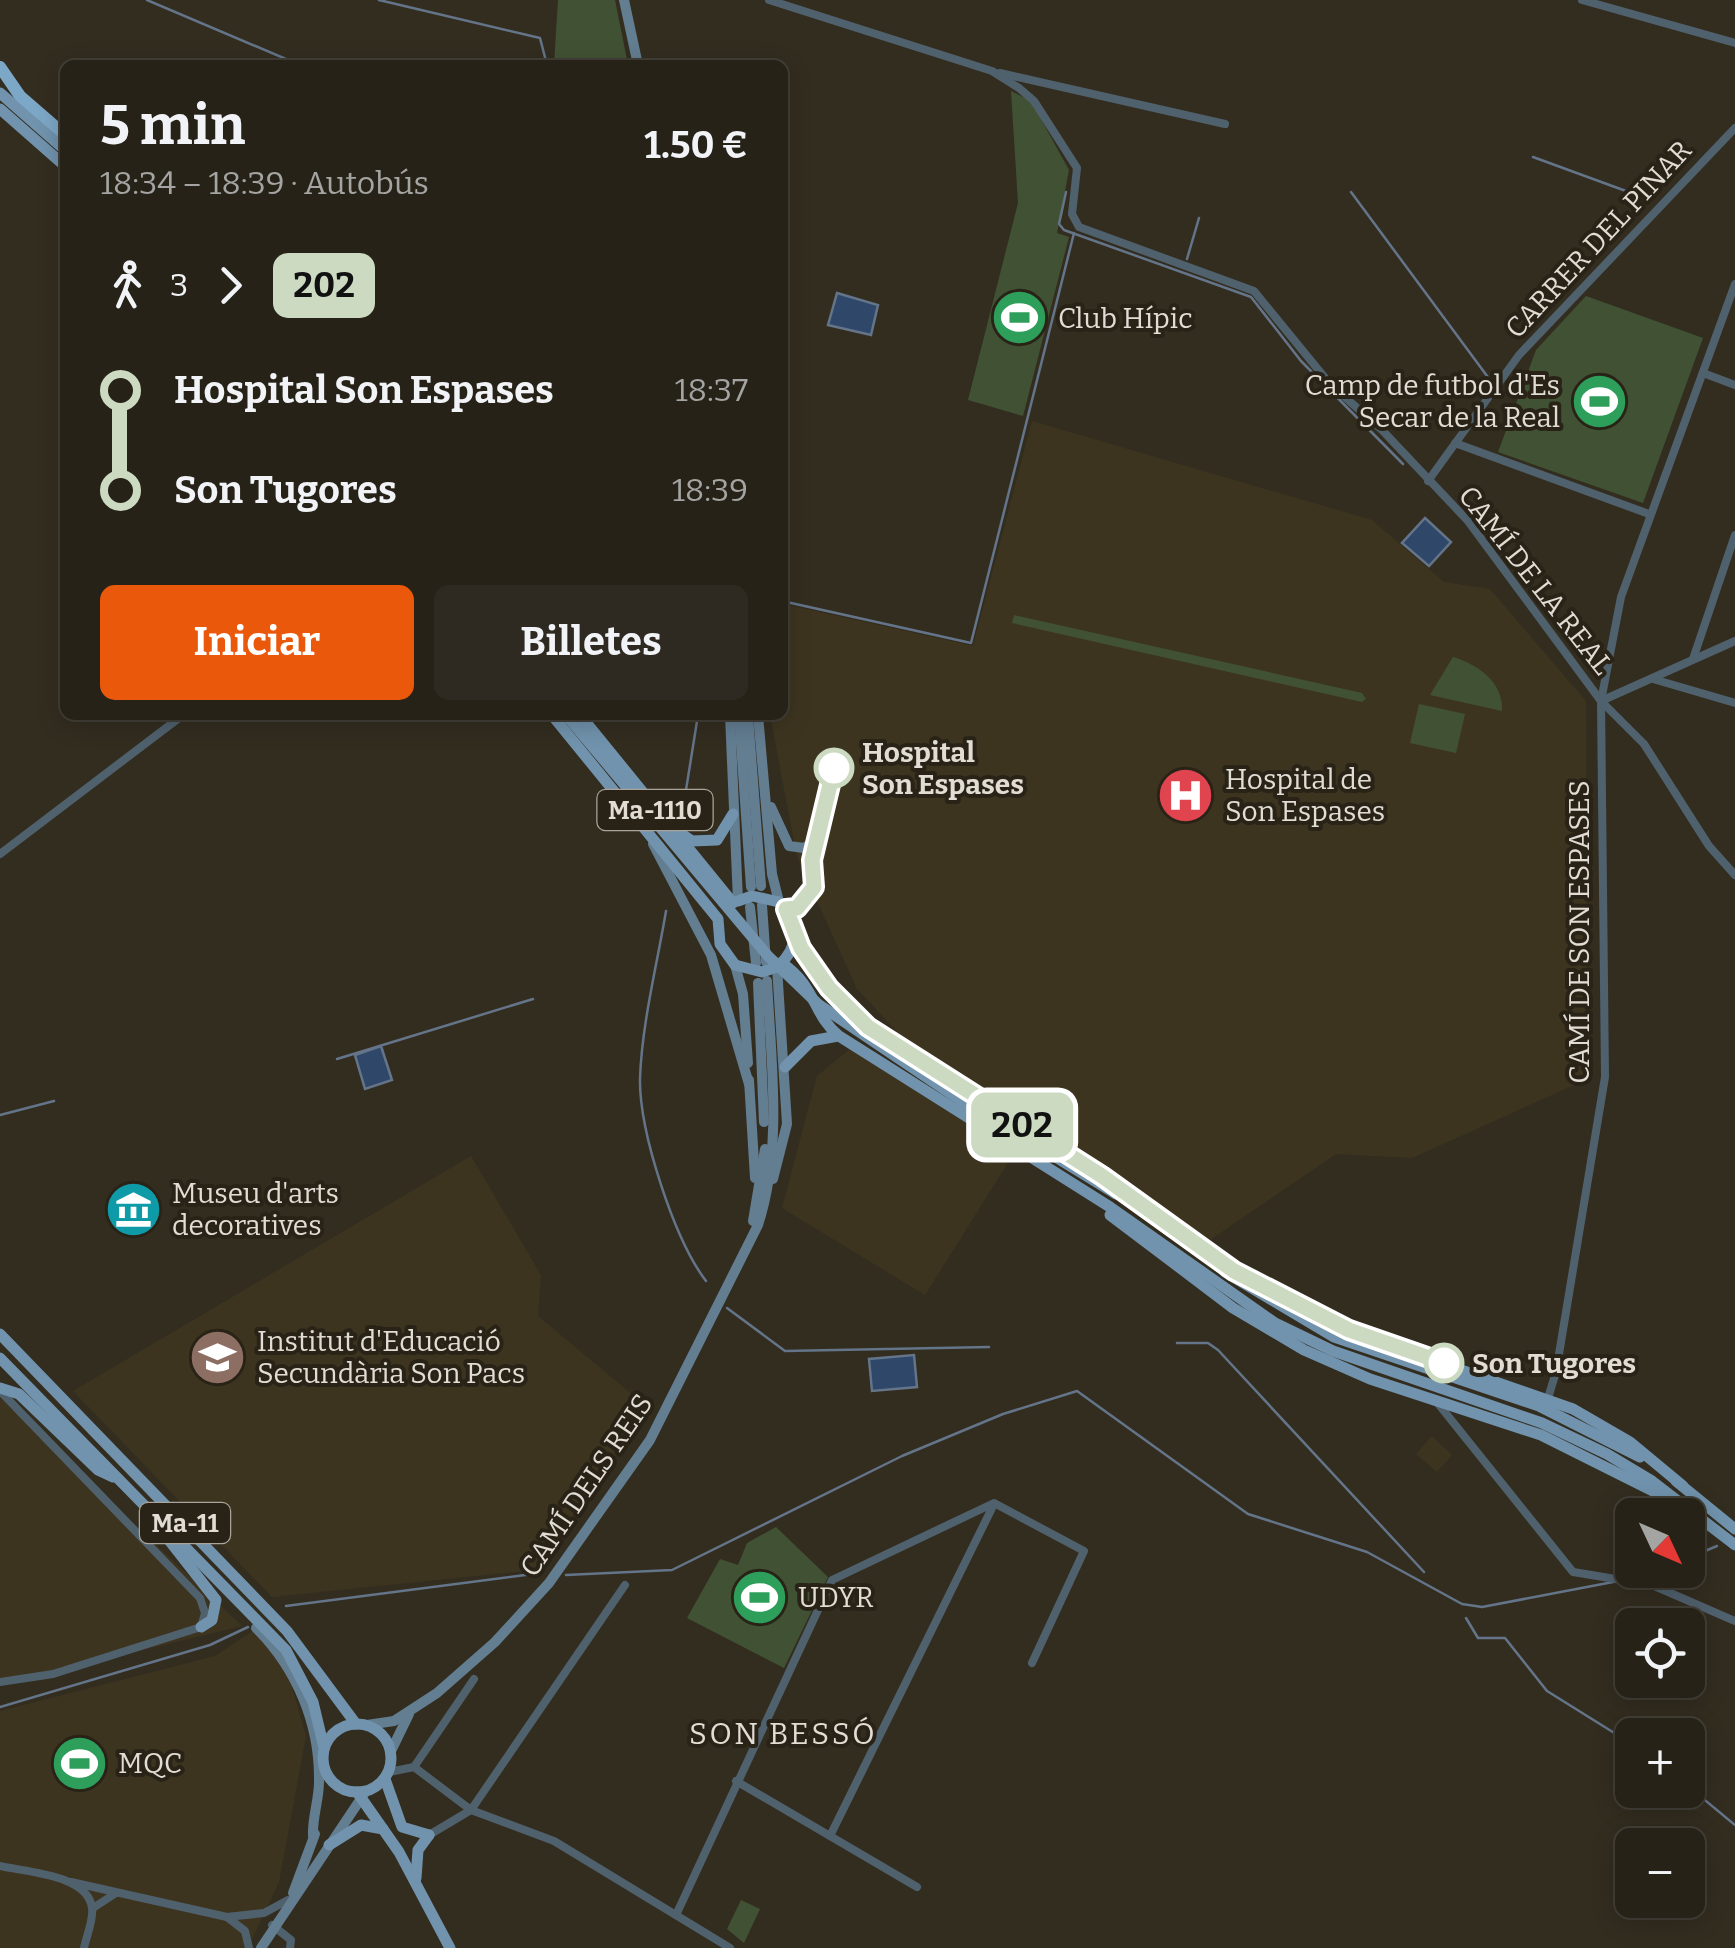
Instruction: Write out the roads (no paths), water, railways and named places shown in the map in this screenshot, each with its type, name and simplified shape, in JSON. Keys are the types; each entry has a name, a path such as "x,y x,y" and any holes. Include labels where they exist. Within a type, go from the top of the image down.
{"highway":[{"path":"0,68 20,96 60,131"}],"main road":[{"path":"0,94 60,146"},
{"path":"0,110 60,162"},
{"name":"Ma-1110","path":"556,720 719,927 720,944 735,966"},
{"name":"Ma-1110","path":"570,720 768,956 818,1004 1275,1323 1332,1350 1542,1423 1622,1463 1673,1498"},
{"name":"Ma-1110","path":"584,720 648,801 746,904"},
{"path":"648,801 692,841 717,840 733,814"},
{"path":"719,927 752,896 779,902"},
{"name":"Ma-1110","path":"779,902 791,916 795,936 829,988 868,1027 1006,1116 1248,1290 1334,1337 1539,1406 1639,1456 1735,1529"},
{"path":"735,966 762,972 795,936"},
{"name":"Ma-1110","path":"770,964 802,978 824,1020 839,1036 1110,1207"},
{"path":"785,1068 811,1041 839,1036"},
{"name":"Ma-1110","path":"972,1108 1116,1194"},
{"path":"1006,1116 1102,1176 1271,1292 1349,1330 1548,1398 1630,1442 1682,1486"},
{"path":"1071,1184 1149,1248 1233,1308 1304,1350 1370,1379 1540,1434 1663,1498"},
{"name":"Ma-11","path":"0,1334 256,1596 362,1724 392,1749"},
{"name":"Ma-11","path":"0,1358 286,1650 313,1702 323,1754"},
{"path":"0,1367 24,1382"},
{"path":"0,1390 19,1394 98,1470 120,1480"},
{"path":"148,1509 170,1546 216,1600 212,1620 201,1628"},
{"name":"Ma-1110","path":"1705,1520 1735,1545"},
{"path":"362,1724 336,1730 323,1754 330,1780 362,1795 399,1852 450,1948"},
{"path":"392,1749 385,1777 399,1852"},
{"path":"362,1795 385,1777"},
{"path":"385,1777 402,1828 429,1835 418,1850 416,1883"},
{"path":"329,1846 361,1825 384,1830"}],"street":[{"path":"624,0 637,60"},
{"name":"CAMÍ DE LA REAL","path":"769,0 992,71 1034,101 1076,168 1072,214 1078,228 1254,290 1330,384 1382,430 1468,521 1601,701 1644,744 1710,846 1735,874"},
{"path":"1582,0 1735,43"},
{"path":"992,71 1225,124"},
{"name":"CARRER DEL PINAR","path":"1428,482 1519,355 1735,128"},
{"name":"CAMÍ DE SON ESPASES","path":"1548,1398 1556,1372 1605,1077 1601,701 1621,597 1735,284"},
{"path":"1703,373 1735,385"},
{"path":"1455,443 1649,514"},
{"path":"1693,660 1735,535"},
{"path":"1601,701 1735,640"},
{"path":"1651,679 1735,703"},
{"path":"0,854 176,720"},
{"path":"730,720 733,814 746,904 770,964 785,1068 787,1124 769,1190"},
{"path":"739,720 756,887 748,720"},
{"path":"759,720 772,874 779,902"},
{"path":"767,791 790,846 804,848 817,840"},
{"path":"650,838 711,955 749,1084"},
{"path":"735,966 743,994 756,1206"},
{"name":"CAMÍ DELS REIS","path":"409,1714 495,1642 549,1584 588,1530 650,1440 748,1242 769,1190 772,1079 762,982 765,1148 748,1242"},
{"path":"0,1390 200,1598 205,1614 201,1628 53,1674 0,1682"},
{"path":"1434,1398 1573,1572 1652,1585 1735,1621"},
{"path":"994,1502 1084,1552 1032,1662"},
{"path":"676,1915 832,1580 994,1502"},
{"path":"830,1836 994,1502"},
{"path":"148,1509 170,1539 262,1634 293,1674 316,1741 320,1784 313,1836"},
{"path":"429,1835 471,1810 626,1585"},
{"path":"385,1777 414,1767 474,1679"},
{"path":"362,1724 409,1714"},
{"path":"392,1749 409,1714"},
{"path":"0,1866 227,1918 264,1913 291,1897 324,1796 323,1754"},
{"path":"414,1767 471,1810 554,1841 730,1948"},
{"path":"736,1781 917,1887"},
{"path":"260,1948 362,1795"},
{"path":"71,1882 86,1893 93,1908 84,1948"},
{"path":"93,1908 116,1892"},
{"path":"227,1918 245,1931 248,1948"},
{"path":"272,1926 291,1940 290,1948"}],"water":[{"path":"837,293 878,305 871,335 828,325"},
{"path":"1425,518 1451,542 1429,566 1402,543"},
{"path":"381,1046 392,1080 365,1089 355,1055"},
{"path":"914,1355 917,1387 872,1391 869,1359"}],"waterway":[{"path":"147,0 288,60"},
{"path":"379,0 540,38 546,60"},
{"path":"1533,157 1645,198"},
{"path":"1066,192 1059,224 1064,230 1251,297 1301,361 1403,464"},
{"path":"1351,192 1490,380"},
{"path":"1187,259 1199,218"},
{"path":"788,602 971,643 1074,233"},
{"path":"686,790 697,720"},
{"path":"666,911 644,1036 641,1100 652,1154 671,1212 706,1281"},
{"path":"337,1059 533,999"},
{"path":"0,1115 54,1101"},
{"path":"727,1308 785,1351 989,1347"},
{"path":"1177,1343 1208,1343 1218,1350 1424,1572"},
{"path":"566,1575 672,1570 902,1456 1003,1414 1077,1391 1248,1514 1367,1552 1462,1604 1482,1607 1613,1582"},
{"path":"1705,1551 1717,1546"},
{"path":"286,1606 533,1574"},
{"path":"1466,1618 1478,1638 1505,1638 1547,1691 1615,1733"},
{"path":"0,1707 210,1645 248,1627"},
{"path":"1705,1800 1735,1825"}],"place":[{"name":"Club Hípic","path":"1019,318"},
{"name":"Camp de futbol d'Es Secar de la Real","path":"1599,401"},
{"name":"Hospital Son Espases","path":"834,768"},
{"name":"Hospital de Son Espases","path":"1186,795"},
{"name":"Museu d'arts decoratives","path":"133,1209"},
{"name":"Institut d'Educació Secundària Son Pacs","path":"218,1357"},
{"name":"Son Tugores","path":"1444,1363"},
{"name":"UDYR","path":"759,1597"},
{"name":"MQC","path":"79,1763"}],"district":[{"name":"SON BESSÓ","path":"783,1734"}]}
